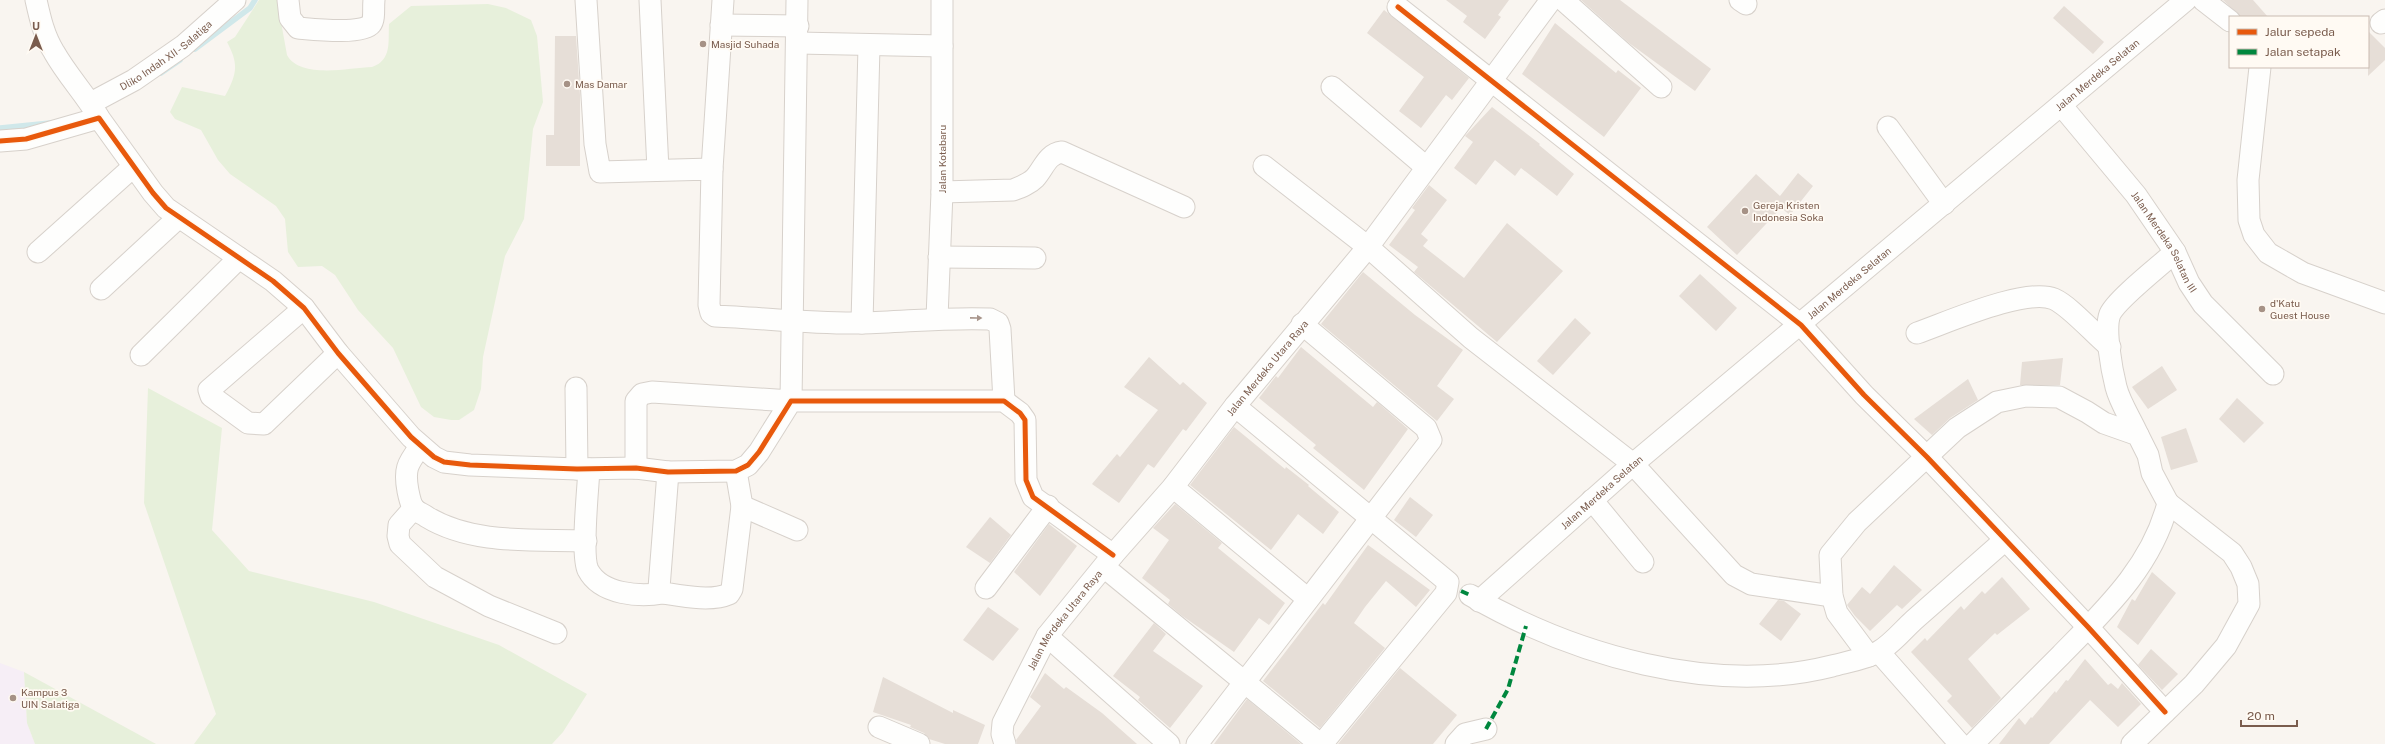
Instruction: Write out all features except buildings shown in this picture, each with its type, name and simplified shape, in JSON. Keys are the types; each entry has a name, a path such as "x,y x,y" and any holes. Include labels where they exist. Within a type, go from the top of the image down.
{"street":[{"path":"36,0 41,25 54,52 133,167 153,193 179,217 273,281 304,308 338,353 420,447 434,457 454,464 583,469 636,468 668,472 736,471 748,465 759,452 791,400 791,321 798,35 797,0"},
{"name":"Dliko Indah XII - Salatiga","path":"0,141 26,139 95,110 134,80 183,46 235,0"},
{"path":"288,0 290,18 298,28 341,30 369,26 372,22 374,0"},
{"path":"586,0 595,144 600,172 712,169"},
{"path":"650,0 658,170"},
{"path":"723,0 712,169 710,311 715,316 791,321 862,323 937,318 990,319 998,323 1000,329 1004,401"},
{"name":"Jalan Kotabaru","path":"937,318 942,192 942,0"},
{"name":"Jalan Merdeka Utara Raya","path":"1004,744 1003,724 1047,636 1173,487 1235,406 1302,324 1368,247 1551,0"},
{"path":"1563,0 1660,86"},
{"path":"2203,0 2229,20"},
{"name":"Jalan Merdeka Selatan","path":"1464,592 1592,500 2061,105 2176,2"},
{"path":"1398,7 1801,325 1864,395 1927,457 2088,627 2165,712"},
{"path":"721,25 869,46 942,46"},
{"path":"862,323 869,46"},
{"path":"2260,68 2248,180 2248,204 2254,235 2268,253 2303,273 2385,303"},
{"path":"1332,86 1426,167"},
{"name":"Jalan Merdeka Selatan III","path":"2061,105 2136,195 2175,252 2189,283 2203,304 2274,374"},
{"path":"1888,127 1944,204"},
{"path":"942,192 1013,190 1022,187 1035,178 1049,158 1062,152 1184,208"},
{"path":"1264,166 1368,247 1470,338 1633,464 1734,575 1751,584 1832,596"},
{"path":"38,252 133,167"},
{"path":"102,288 179,217"},
{"path":"2132,744 2194,684 2226,646 2245,614 2249,595 2248,584 2244,572 2232,553 2168,503 2152,473 2148,455 2116,388 2108,323 2113,310 2175,252"},
{"path":"939,257 1035,258"},
{"path":"141,355 239,258"},
{"path":"1917,333 2012,300 2047,297 2063,305 2110,347"},
{"path":"304,308 209,390 211,396 248,423 264,424 338,353"},
{"path":"1198,744 1371,517 1430,443 1430,432 1302,324"},
{"path":"576,388 583,469 586,564 594,578 613,590 632,596 663,593 718,597 730,594 742,506 736,471"},
{"path":"636,468 636,401 642,394 652,392 791,400 1004,401 1020,413 1025,420 1028,486 1033,497 1048,506 1246,681 1321,744 1446,593 1464,592"},
{"path":"1960,744 1843,623 1837,613 1832,596 1829,560 1832,551 1857,522 1957,428 1977,413 1997,402 2026,396 2059,398 2104,423 2138,435"},
{"path":"1235,406 1464,592 1526,626 1571,644 1664,669 1715,674 1783,674 1810,672 1874,654 2005,540"},
{"path":"420,447 409,461 405,475 414,508 443,526 475,535 524,539 586,540"},
{"path":"663,593 658,584 668,472"},
{"path":"1173,487 1308,599"},
{"path":"1592,500 1643,562"},
{"path":"1973,744 2088,627 2130,581 2142,564 2163,524 2168,503"},
{"path":"742,506 798,530"},
{"path":"986,588 1048,506"},
{"path":"414,508 399,525 398,536 400,544 435,577 489,606 556,633"},
{"path":"1047,636 1169,744"},
{"path":"879,727 919,744"},
{"path":"1456,744 1465,734 1486,729"}],"shaded area":[{"name":"Kampus 3 UIN Salatiga","path":"0,663 24,672 27,723 35,744 0,744"}],"green space":[{"path":"259,0 277,0 287,55 293,62 302,67 313,70 338,70 372,67 378,64 383,60 388,50 389,24 411,6 488,4 506,8 531,20 537,36 543,102 533,129 524,219 505,256 483,357 481,389 474,410 459,420 434,417 421,407 393,348 358,310 335,275 322,266 298,267 288,252 285,219 276,206 230,174 218,160 201,130 175,119 170,112 182,87 225,96 232,81 235,69 235,63 227,42 235,37"},
{"path":"148,388 222,428 212,530 249,571 374,602 499,645 587,694 563,732 552,744 194,744 216,714 144,503"},
{"path":"24,672 156,744 35,744 27,723"}],"waterway":[{"path":"195,49 250,8 255,0"},
{"path":"161,73 180,60"},
{"path":"0,128 50,123"}],"marked path":[{"path":"1461,591 1470,595"},
{"path":"1486,729 1508,689 1526,626"}],"cycle path":[{"path":"1398,7 1801,325 1864,395 1927,457 2088,627 2165,712"},
{"path":"0,141 26,139 99,118 153,193 166,208 273,281 304,308 338,353 411,437 434,457 444,462 470,465 577,469 636,468 668,472 736,471 748,465 759,452 791,401 1004,401 1020,413 1025,420 1026,480 1033,497 1113,555"}],"place":[{"name":"Masjid Suhada","path":"703,44"},
{"name":"Mas Damar","path":"567,84"},
{"name":"Gereja Kristen Indonesia Soka","path":"1745,211"},
{"name":"d'Katu Guest House","path":"2262,309"},
{"name":"Kampus 3 UIN Salatiga","path":"13,698"}]}
